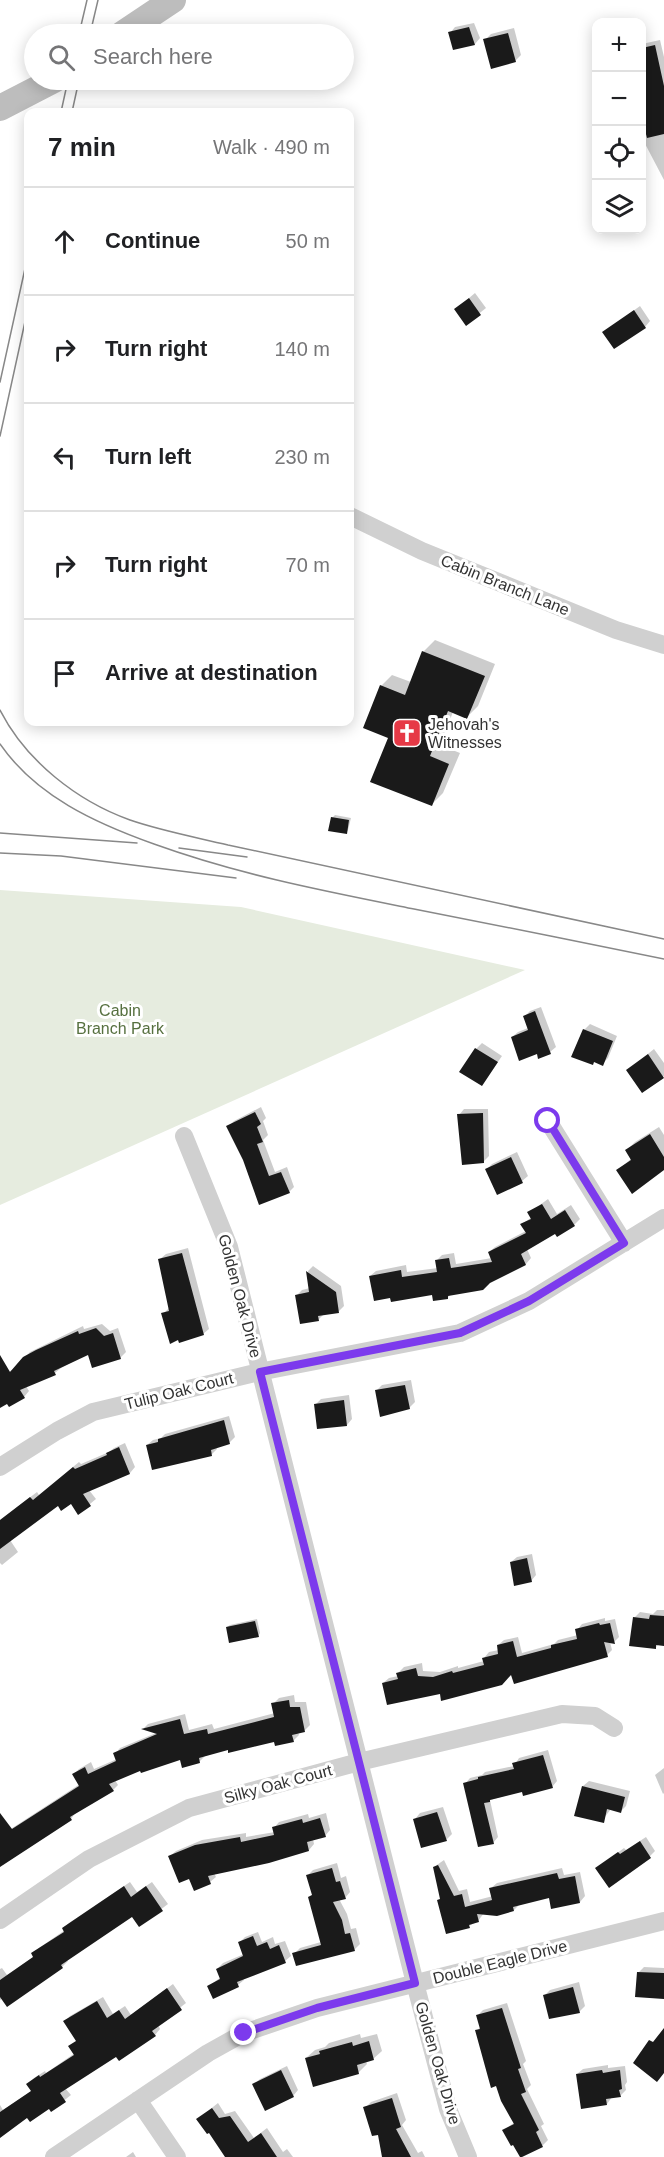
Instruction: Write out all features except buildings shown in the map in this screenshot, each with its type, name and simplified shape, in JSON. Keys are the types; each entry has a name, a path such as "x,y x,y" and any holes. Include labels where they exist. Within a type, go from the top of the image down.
{"main road":[{"path":"137,24 173,0"},
{"path":"0,108 35,90"}],"street":[{"name":"Cabin Branch Lane","path":"354,518 433,555 616,630 664,645"},
{"path":"548,1121 624,1243"},
{"name":"Golden Oak Drive","path":"184,1136 229,1247 448,2109 468,2157"},
{"name":"Tulip Oak Court","path":"0,1467 57,1431 93,1413 260,1372 460,1333 529,1301 664,1218"},
{"name":"Silky Oak Court","path":"0,1920 89,1859 189,1808 360,1762 562,1713 595,1716 614,1728"},
{"name":"Double Eagle Drive","path":"54,2157 208,2054 244,2033 317,2008 664,1921"},
{"path":"138,2100 177,2157"}],"green space":[{"name":"Cabin Branch Park","path":"0,890 241,907 525,970 0,1205"}],"tram line":[{"path":"81,24 87,0"},
{"path":"92,24 98,0"},
{"path":"62,108 66,90"},
{"path":"73,108 77,90"},
{"path":"0,382 24,273"},
{"path":"0,436 24,326"},
{"path":"0,710 24,746 55,777 91,802 130,820 228,845 664,939"},
{"path":"0,744 31,779 68,806 110,827 186,855 315,889 664,959"},
{"path":"0,833 137,843"},
{"path":"179,848 247,857"},
{"path":"0,853 61,856 236,878"}],"place":[{"name":"Jehovah's Witnesses","path":"407,733"}],"route":[{"path":"244,2033 317,2008 415,1983 260,1372 460,1333 529,1301 624,1243 548,1121"}]}
